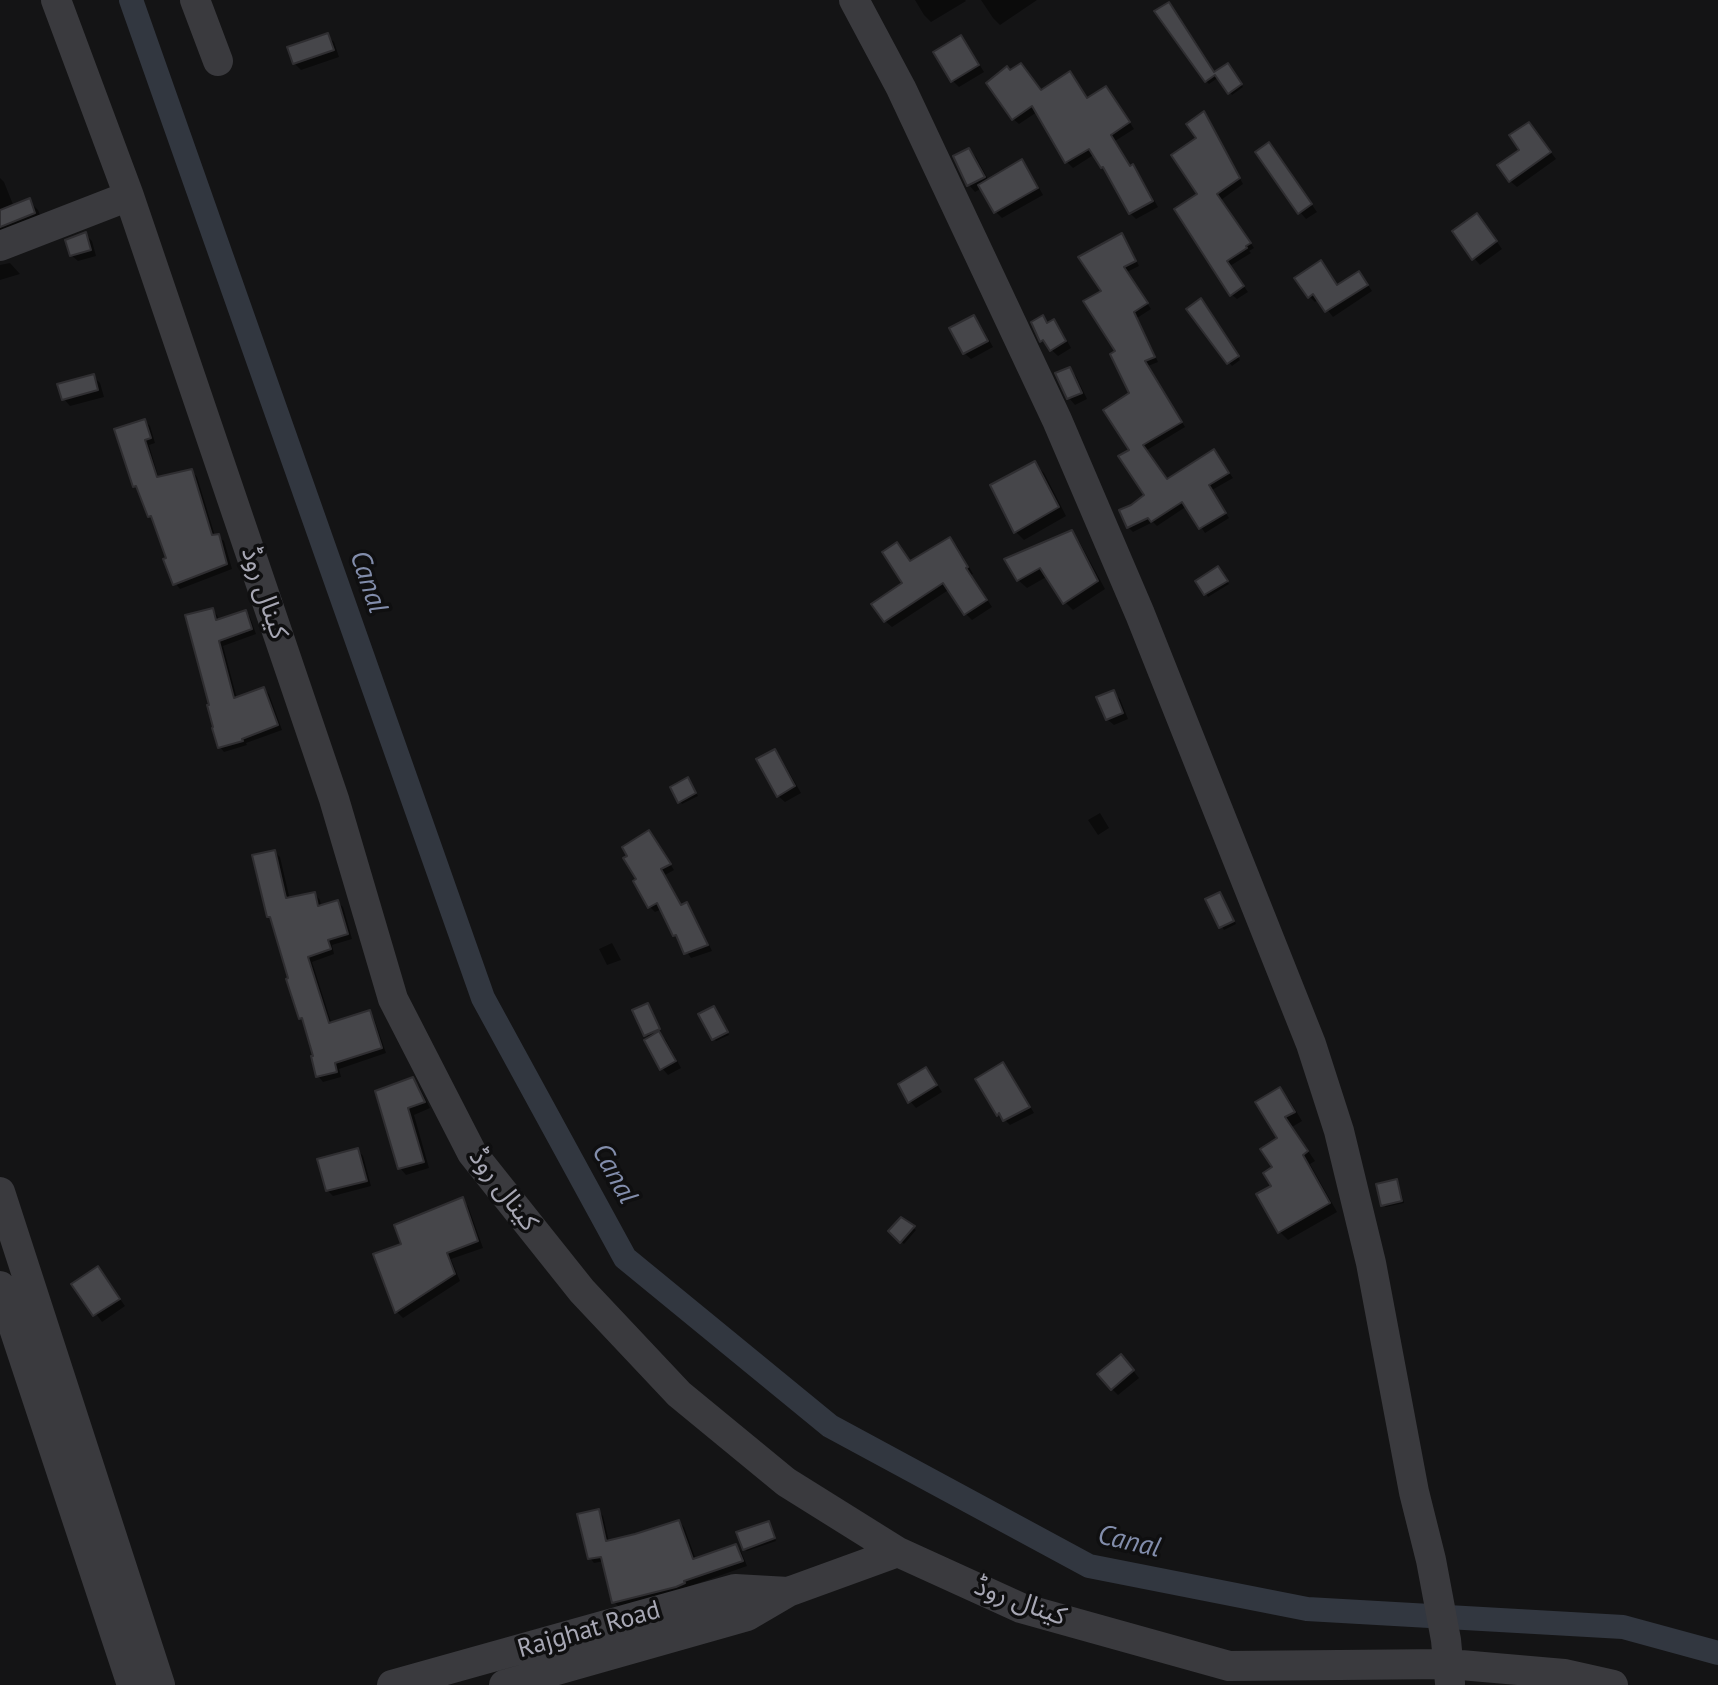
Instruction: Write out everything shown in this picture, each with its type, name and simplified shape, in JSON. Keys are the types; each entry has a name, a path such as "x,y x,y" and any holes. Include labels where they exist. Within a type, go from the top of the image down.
{"street":[{"name":"کینال روڈ","path":"56,0 129,196 334,799 393,999 472,1153 582,1291 679,1394 786,1482 898,1552 1021,1608 1229,1666 1564,1674 1613,1685"},
{"path":"195,0 218,61"},
{"path":"854,0 901,88 1057,420 1140,614 1311,1044 1339,1131 1371,1263 1414,1492 1431,1560 1443,1669"},
{"path":"0,246 129,196"},
{"path":"0,1192 125,1620 132,1685"},
{"path":"0,1286 125,1620 160,1685"},
{"name":"Rajghat Road","path":"504,1685 747,1616 788,1592 898,1552"},
{"name":"Rajghat Road","path":"392,1685 735,1589 788,1592"}],"building":[{"path":"1169,2 1214,72 1228,63 1242,84 1228,94 1215,75 1205,82 1154,11"},
{"path":"328,33 334,50 293,64 287,47"},
{"path":"961,35 979,65 951,82 933,52"},
{"path":"1021,63 1041,90 1070,71 1087,98 1106,86 1130,122 1111,135 1130,166 1133,164 1153,201 1129,214 1103,167 1089,149 1065,163 1032,106 1012,120 986,83 1007,66 1010,70"},
{"path":"1204,111 1240,178 1217,194 1251,243 1227,261 1244,286 1230,296 1174,209 1197,194 1171,155 1196,138 1186,124"},
{"path":"1529,122 1551,152 1509,182 1497,165 1519,150 1509,135"},
{"path":"1269,142 1312,204 1298,214 1255,152"},
{"path":"969,148 985,177 967,186 953,156"},
{"path":"1022,159 1038,188 994,213 978,185"},
{"path":"30,198 35,213 0,227 0,210"},
{"path":"1477,213 1497,241 1472,260 1452,231"},
{"path":"86,232 91,250 70,256 65,240"},
{"path":"1122,233 1136,261 1124,267 1148,303 1134,312 1155,357 1145,361 1182,422 1143,445 1167,479 1214,449 1229,473 1209,485 1226,513 1199,529 1182,502 1151,522 1148,518 1127,528 1119,510 1144,495 1118,456 1129,450 1103,410 1129,393 1110,354 1115,351 1083,301 1101,291 1078,257"},
{"path":"1321,260 1337,285 1359,271 1368,285 1325,312 1313,294 1308,298 1294,278"},
{"path":"1201,298 1239,356 1227,364 1186,309"},
{"path":"974,315 988,341 963,354 949,328"},
{"path":"1043,315 1047,323 1054,319 1066,341 1050,351 1043,340 1040,342 1031,322"},
{"path":"1070,367 1082,393 1067,399 1055,373"},
{"path":"94,374 98,390 62,400 57,384"},
{"path":"145,419 151,438 145,440 157,477 192,469 212,535 219,534 227,564 173,585 151,516 148,517 136,486 133,487 114,429"},
{"path":"1035,461 1059,507 1014,533 990,485"},
{"path":"1072,530 1098,581 1063,604 1040,568 1017,581 1004,559"},
{"path":"950,537 987,600 964,615 943,583 884,622 871,604 902,583 882,552 897,542 910,561"},
{"path":"1218,566 1228,581 1204,595 1195,581"},
{"path":"213,608 216,620 246,610 252,629 219,641 234,698 264,687 278,725 243,741 218,748 185,615"},
{"path":"1114,690 1123,713 1106,720 1096,697"},
{"path":"775,749 795,786 777,797 756,759"},
{"path":"688,777 696,793 678,803 670,787"},
{"path":"649,830 671,864 661,869 681,905 687,902 708,945 684,954 657,903 648,908 633,881 636,879 623,858 627,856 622,847"},
{"path":"275,850 286,898 315,892 318,906 338,900 348,934 328,940 331,949 308,957 329,1023 370,1010 382,1048 335,1063 337,1072 316,1077 313,1056 286,979 270,917 267,917 252,855"},
{"path":"1220,892 1234,921 1219,928 1205,899"},
{"path":"648,1003 660,1029 644,1036 632,1010"},
{"path":"714,1006 728,1032 712,1040 698,1014"},
{"path":"659,1031 676,1061 660,1070 644,1040"},
{"path":"1003,1062 1030,1107 1003,1121 975,1079"},
{"path":"926,1067 937,1085 908,1103 898,1084"},
{"path":"413,1077 425,1102 408,1108 424,1162 398,1169 375,1091"},
{"path":"1280,1087 1295,1112 1285,1117 1308,1151 1303,1155 1330,1203 1278,1233 1256,1194 1271,1186 1263,1173 1272,1167 1260,1149 1277,1138 1255,1102"},
{"path":"358,1148 367,1181 326,1191 317,1159"},
{"path":"1397,1179 1402,1201 1381,1206 1376,1184"},
{"path":"463,1197 478,1241 447,1253 455,1274 395,1313 373,1254 401,1244 394,1225"},
{"path":"901,1217 915,1226 900,1243 888,1231"},
{"path":"98,1266 120,1299 93,1316 71,1284"},
{"path":"1121,1354 1134,1370 1111,1390 1097,1374"},
{"path":"599,1509 606,1541 679,1520 693,1559 736,1544 743,1561 684,1581 676,1587 612,1603 601,1557 588,1559 577,1514"},
{"path":"769,1521 775,1538 743,1550 736,1532"}],"waterway":[{"name":"Canal","path":"131,0 483,998 625,1258 830,1426 1089,1566 1307,1609 1623,1627 1718,1653"}]}
